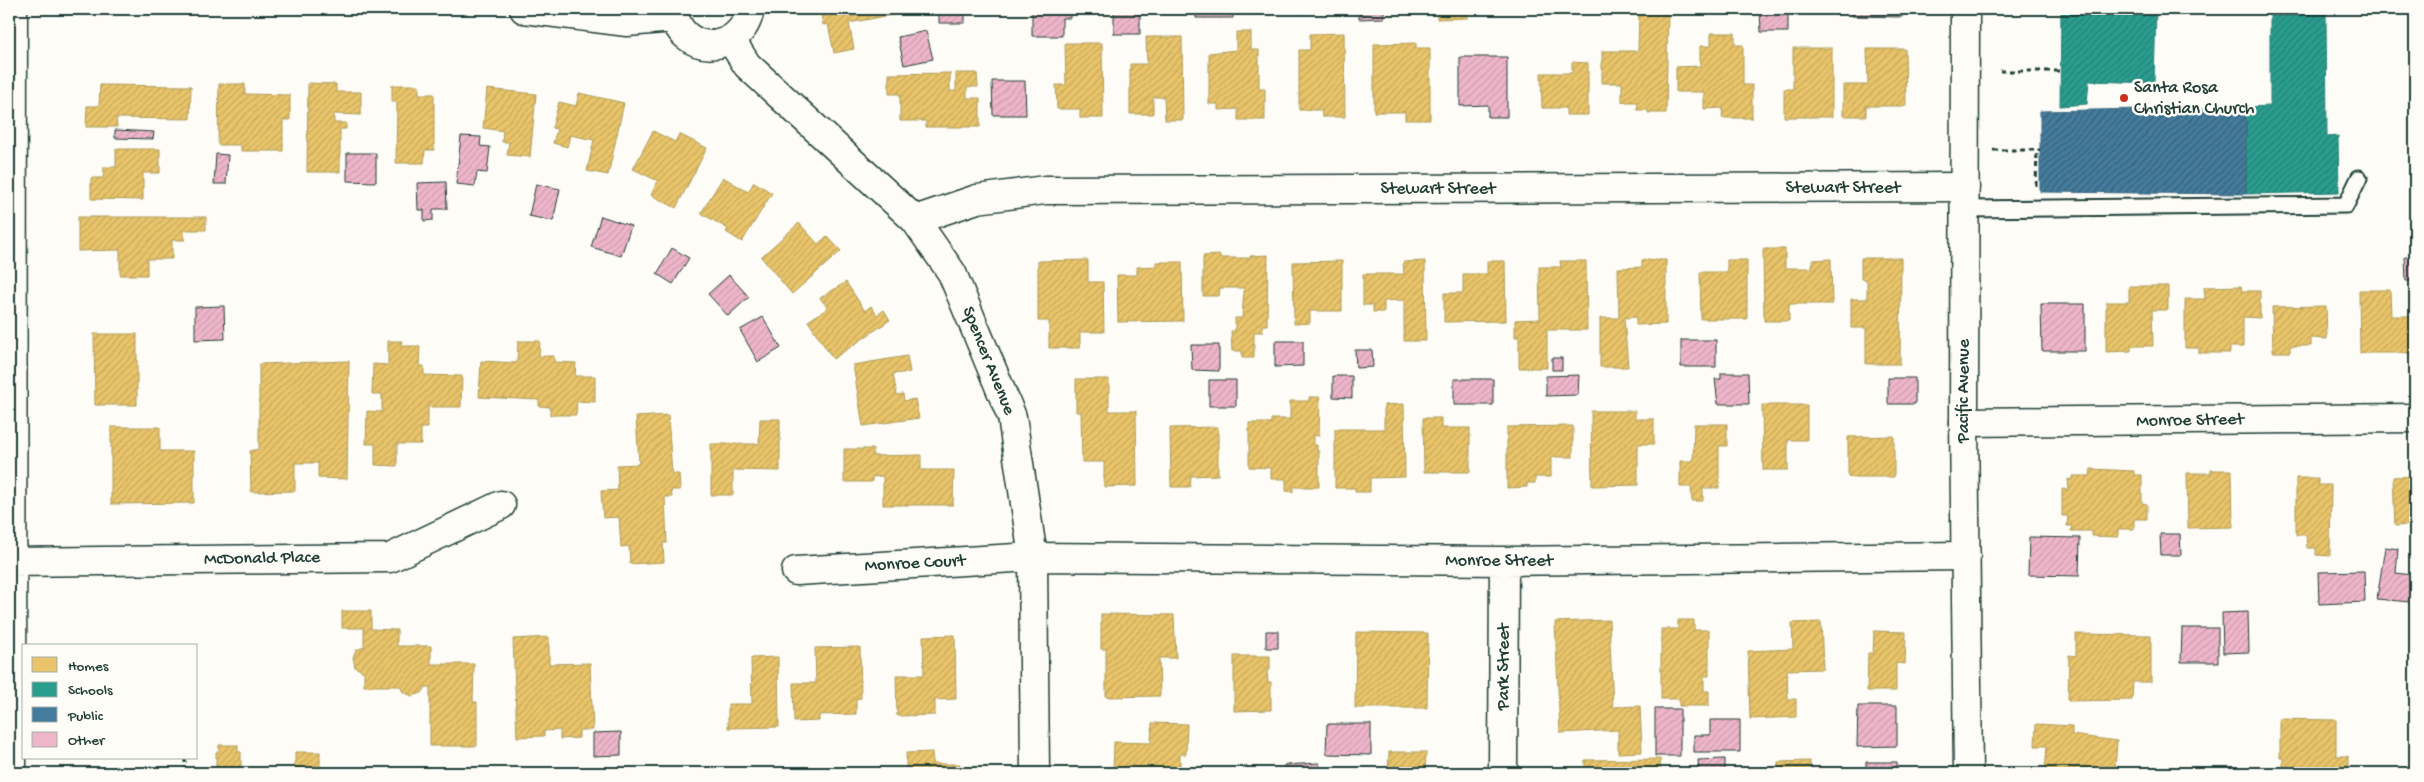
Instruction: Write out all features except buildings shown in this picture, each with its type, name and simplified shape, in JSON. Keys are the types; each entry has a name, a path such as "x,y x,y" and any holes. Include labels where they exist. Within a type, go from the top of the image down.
{"street":[{"path":"12,773 11,272 13,9"},
{"path":"524,9 627,22 674,13 680,28 698,42 721,44 731,40 744,27 750,9"},
{"name":"Pacific Avenue","path":"1965,9 1964,422 1968,773"},
{"name":"Spencer Avenue","path":"731,40 747,65 915,220 952,272 1012,417 1033,558 1035,773"},
{"name":"Stewart Street","path":"915,220 977,198 1045,190 1965,198"},
{"name":"Monroe Street","path":"1964,422 2415,418"},
{"name":"McDonald Place","path":"11,562 390,558 500,505"},
{"name":"Monroe Street","path":"1033,558 1504,561 1966,556"},
{"name":"Monroe Court","path":"796,571 1033,558"},
{"name":"Park Street","path":"1504,561 1504,773"}],"lane":[{"path":"1965,198 2346,205 2359,178"}],"path":[{"path":"2000,71 2060,71"},
{"path":"2000,150 2040,150"},
{"path":"185,760 185,773"},
{"path":"352,767 352,773"}],"place":[{"name":"Santa Rosa Christian Church","path":"2124,98"}]}
